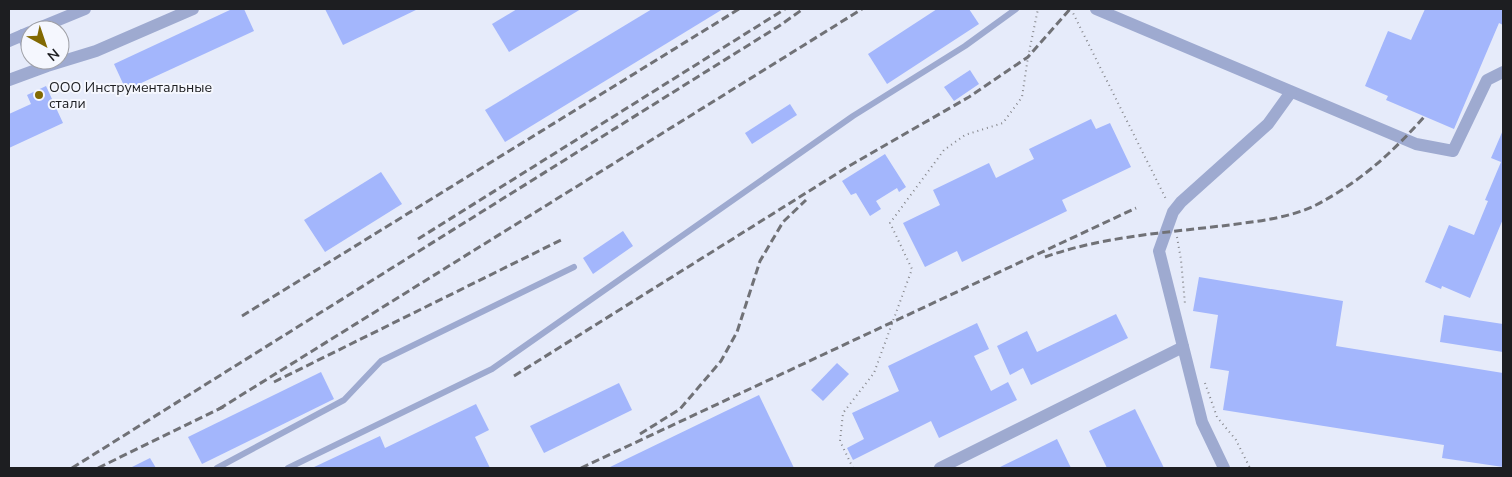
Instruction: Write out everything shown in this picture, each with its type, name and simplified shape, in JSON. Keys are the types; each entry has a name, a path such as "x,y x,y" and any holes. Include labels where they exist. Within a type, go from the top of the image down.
{"street":[{"path":"58,20 85,9"},
{"path":"70,57 96,51 193,9"},
{"path":"1096,9 1416,144 1454,151 1487,80 1503,72"},
{"path":"9,80 26,70"},
{"path":"1224,468 1202,422 1159,251 1173,212 1181,202 1268,124 1291,92"},
{"path":"940,468 1183,347"}],"lane":[{"path":"288,468 492,369 853,116 964,46 1016,9"},
{"path":"217,468 344,400 381,361 574,268"}],"path":[{"path":"853,468 840,441 843,413 874,373 912,269 890,223 944,150 965,135 1002,123 1022,97 1038,9"}],"shaded area":[{"path":"9,9 1503,9 1503,468 9,468"}],"building":[{"path":"232,9 244,9 254,31 126,90 114,64"},
{"path":"325,9 418,9 343,45"},
{"path":"517,9 581,9 509,52 492,24"},
{"path":"652,9 723,9 505,142 485,110"},
{"path":"937,9 969,9 979,24 887,84 868,54"},
{"path":"1425,9 1503,9 1503,25 1499,23 1454,129 1386,100 1388,96 1365,86 1388,31 1411,40"},
{"path":"970,70 979,84 954,101 944,87"},
{"path":"46,86 63,123 9,148 9,114 31,104 27,95"},
{"path":"790,104 797,115 752,144 745,133"},
{"path":"1091,119 1096,129 1110,123 1131,167 1062,200 1067,211 962,262 957,251 925,267 903,223 940,205 933,190 989,163 996,178 1034,159 1029,149"},
{"path":"1503,130 1503,219 1470,298 1442,286 1441,289 1425,282 1449,225 1474,235 1488,201 1485,200 1501,162 1491,158"},
{"path":"885,154 906,187 899,192 897,188 876,201 881,209 870,216 856,193 851,195 842,181"},
{"path":"381,172 402,204 325,252 304,220"},
{"path":"623,231 633,246 593,274 583,258"},
{"path":"1199,277 1343,301 1336,346 1503,373 1503,467 1442,458 1444,445 1223,410 1229,371 1210,368 1218,315 1193,311"},
{"path":"1116,314 1128,338 1031,385 1023,368 1010,375 997,346 1027,331 1037,352"},
{"path":"1444,315 1503,324 1503,352 1440,342"},
{"path":"977,323 989,349 974,356 991,391 1008,382 1017,400 939,438 931,421 853,460 847,448 864,439 852,413 899,391 888,366"},
{"path":"837,363 849,374 823,401 811,390"},
{"path":"321,372 334,399 202,464 188,437"},
{"path":"619,383 632,410 544,453 530,426"},
{"path":"759,395 794,468 608,468"},
{"path":"476,404 489,430 475,437 490,468 312,468 380,436 385,448"},
{"path":"1135,409 1164,468 1107,468 1089,431"},
{"path":"1057,439 1071,468 998,468"},
{"path":"150,458 156,468 130,468"}],"railway":[{"path":"242,316 739,9"},
{"path":"418,239 785,9"},
{"path":"72,468 779,26 803,9"},
{"path":"219,409 862,9"},
{"path":"514,376 849,166 969,97 1028,57 1070,9"},
{"path":"1045,257 1110,240 1257,221 1282,217 1305,210 1332,196 1361,177 1400,143 1424,117"},
{"path":"640,434 680,409 721,361 737,332 760,261 783,222 806,200"},
{"path":"581,468 1136,208"},
{"path":"274,382 561,240"},
{"path":"98,468 225,406"}],"place":[{"name":"ООО Инструментальные стали","path":"39,95"}]}
